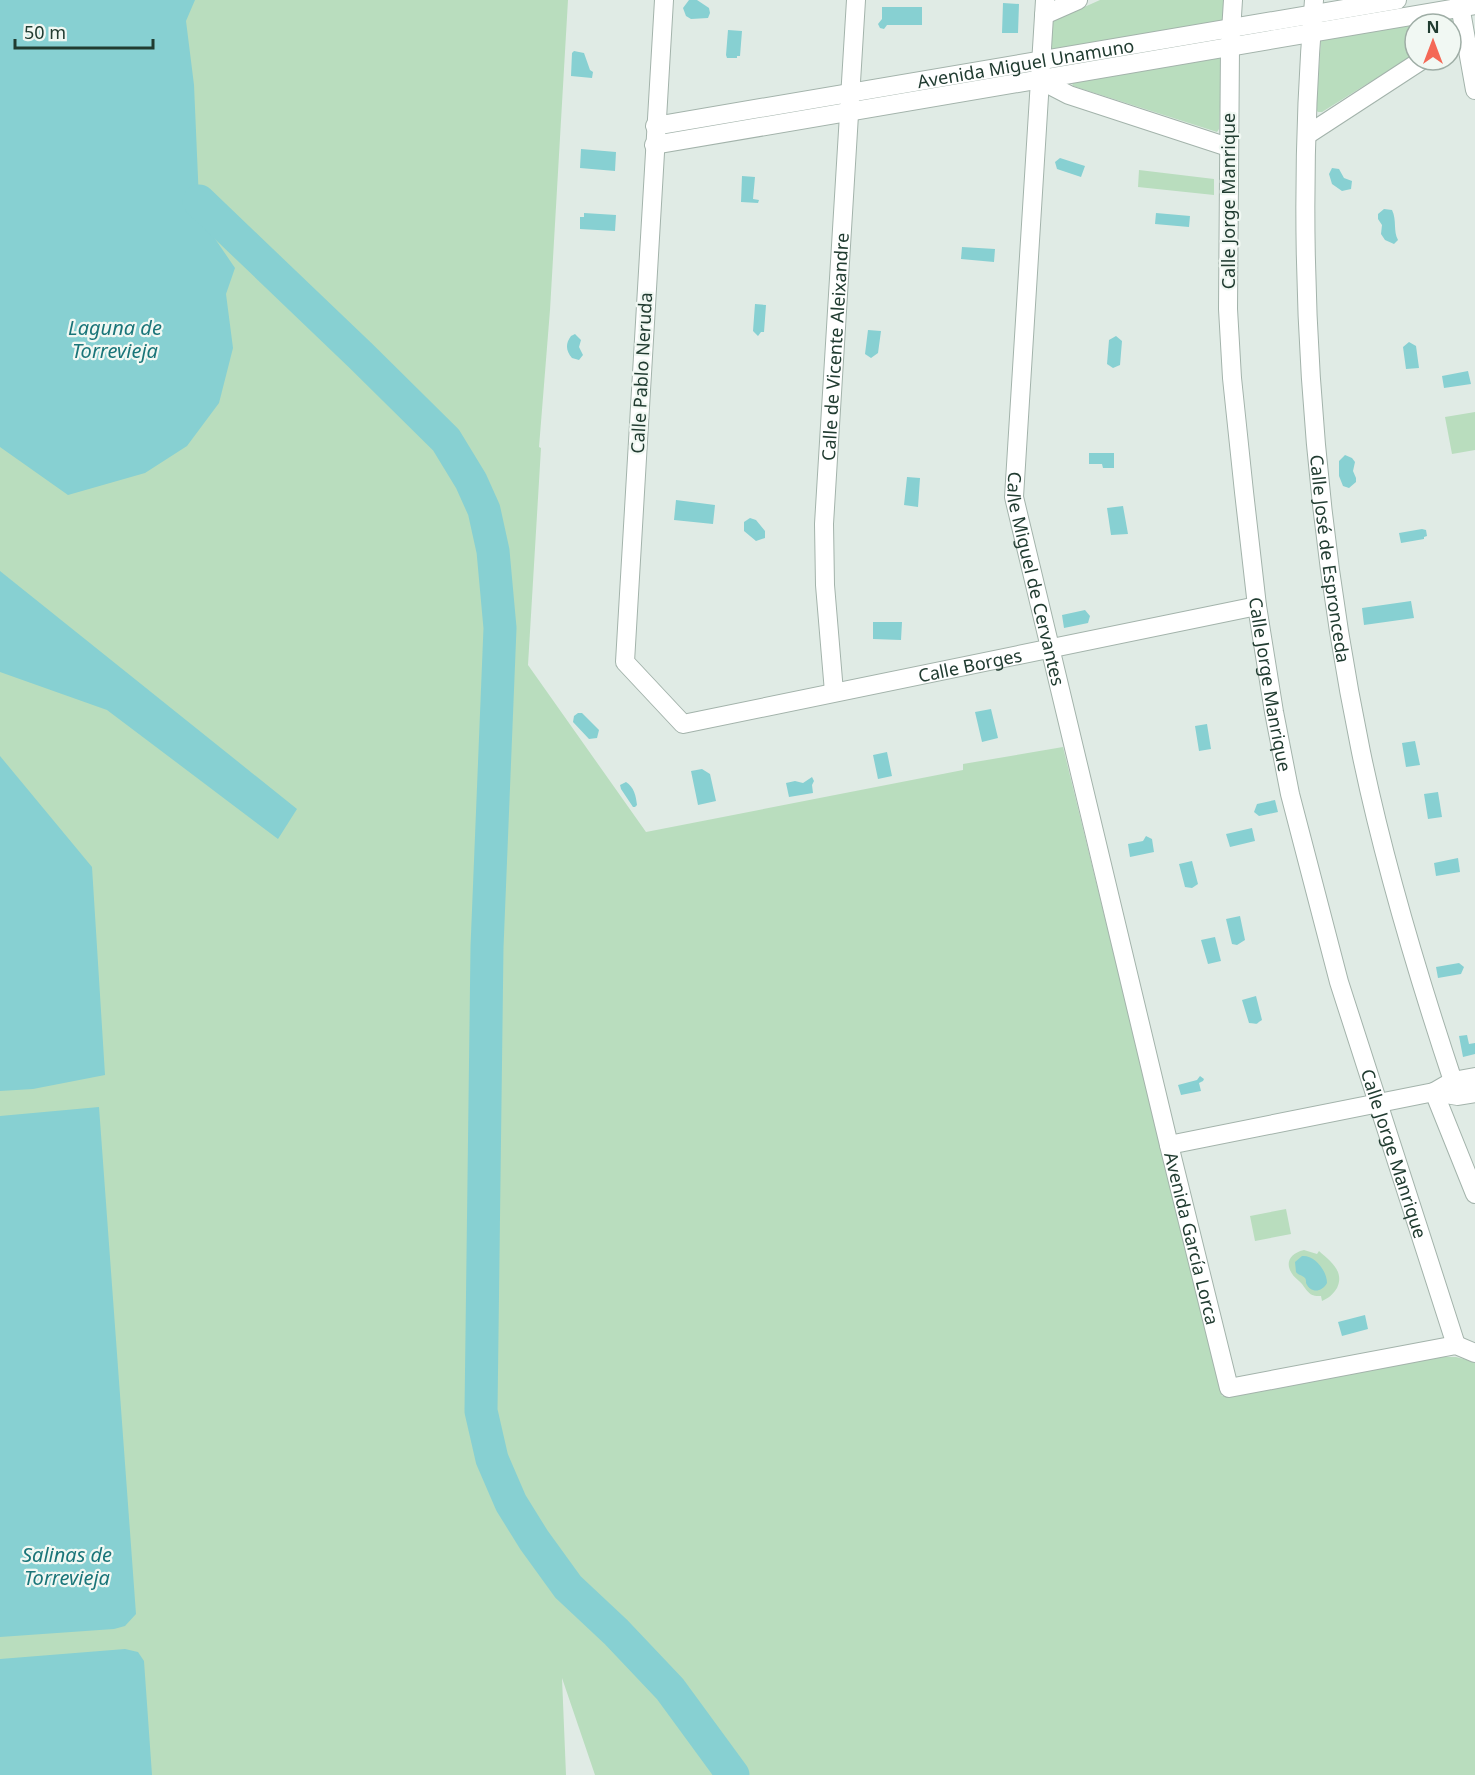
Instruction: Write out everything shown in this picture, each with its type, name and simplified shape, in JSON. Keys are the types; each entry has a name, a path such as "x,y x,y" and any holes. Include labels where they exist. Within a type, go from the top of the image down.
{"street":[{"name":"Calle Pablo Neruda","path":"664,0 625,662 683,724"},
{"name":"Calle de Vicente Aleixandre","path":"834,692 825,585 824,524 856,0"},
{"path":"1045,8 1078,0"},
{"name":"Calle Jorge Manrique","path":"1233,0 1228,147 1228,309 1232,378 1257,606 1274,712 1293,804 1339,982 1456,1346"},
{"name":"Avenida Miguel Unamuno","path":"1041,71 1231,28 1313,16 1397,0"},
{"name":"Avenida Miguel Unamuno","path":"656,126 850,102 1041,71 1230,47 1313,16 1465,4"},
{"name":"Calle Miguel de Cervantes","path":"1045,8 1014,497 1169,1145"},
{"name":"Calle José de Espronceda","path":"1313,16 1307,135 1308,305 1324,523 1340,638 1362,753 1390,870 1420,983 1462,1090"},
{"path":"1463,53 1475,90"},
{"name":"Avenida Miguel Unamuno","path":"1041,71 1069,95 1228,147"},
{"path":"1307,135 1404,72"},
{"name":"Avenida Miguel Unamuno","path":"654,145 850,102"},
{"name":"Calle Borges","path":"683,724 1257,606"},
{"name":"Avenida García Lorca","path":"1456,1346 1229,1388 1169,1145 1434,1092 1462,1090 1475,1077"},
{"path":"1434,1092 1475,1194"},
{"path":"1456,1346 1475,1353"}],"green space":[{"path":"0,0 568,0 550,310 539,447 541,448 528,665 646,832 963,770 963,764 1063,747 1222,1396 1438,1357 1456,1357 1475,1362 1475,1775 595,1775 562,1678 566,1775 0,1775"},
{"path":"1100,0 1226,0 1224,21 1055,52 1051,49 1053,21"},
{"path":"1403,25 1403,61 1322,112 1318,112 1316,110 1321,39"},
{"path":"1220,58 1222,62 1217,132 1073,86 1072,83"},
{"path":"1139,170 1214,179 1214,195 1138,187"},
{"path":"1475,412 1475,450 1452,454 1445,417"},
{"path":"1286,1209 1291,1234 1255,1241 1250,1216"},
{"path":"1304,1250 1317,1254 1319,1251 1338,1271 1337,1288 1331,1296 1322,1301 1321,1296 1308,1292 1289,1268 1293,1255"}],"water":[{"name":"Laguna de Torrevieja","path":"0,0 195,0 186,21 194,85 199,201 205,224 235,268 226,294 233,348 219,403 187,446 145,473 68,495 0,447"},
{"path":"689,0 697,0 709,8 708,18 691,19 686,16 683,8"},
{"path":"1003,3 1019,4 1018,33 1002,33"},
{"path":"882,7 922,7 922,25 887,25 884,29 880,28 878,24 882,19"},
{"path":"728,30 742,31 740,56 737,58 727,58 726,55"},
{"path":"574,51 584,53 590,70 593,72 592,78 571,76"},
{"path":"581,149 616,152 615,171 580,168"},
{"path":"1060,158 1085,166 1081,177 1057,169 1055,162"},
{"path":"1332,168 1339,169 1344,178 1352,181 1351,189 1342,191 1332,184 1329,174"},
{"path":"742,176 755,177 753,199 759,200 758,203 741,202"},
{"path":"1384,209 1392,210 1398,240 1394,244 1385,240 1381,234 1382,225 1378,214"},
{"path":"584,213 616,215 615,231 580,229 580,217 584,217"},
{"path":"1156,213 1190,216 1189,227 1155,224"},
{"path":"962,247 995,249 994,262 961,259"},
{"path":"755,304 766,305 764,332 758,336 753,331"},
{"path":"868,330 881,331 878,353 871,358 865,354"},
{"path":"575,334 581,340 579,347 583,355 579,360 572,358 567,347 569,339"},
{"path":"1116,336 1122,341 1120,365 1113,368 1107,364 1109,340"},
{"path":"1409,342 1416,346 1419,368 1406,369 1403,347"},
{"path":"1468,371 1471,384 1444,388 1442,376"},
{"path":"1089,453 1114,453 1114,468 1103,468 1102,464 1089,464"},
{"path":"1345,455 1355,462 1353,471 1356,482 1349,488 1343,486 1339,476 1339,461"},
{"path":"907,477 920,478 918,507 904,505"},
{"path":"676,500 715,505 713,524 674,520"},
{"path":"1123,506 1128,534 1111,535 1107,508"},
{"path":"750,518 756,520 765,531 765,538 756,541 744,531 744,522"},
{"path":"1426,530 1427,536 1424,539 1401,543 1399,533"},
{"path":"0,571 297,809 278,839 107,710 0,672"},
{"path":"1411,601 1414,618 1364,625 1362,608"},
{"path":"1085,610 1090,616 1088,623 1064,628 1062,615"},
{"path":"873,622 902,622 901,640 873,639"},
{"path":"991,709 998,738 982,742 975,712"},
{"path":"582,713 599,730 597,738 589,739 573,722 574,716"},
{"path":"1207,724 1211,749 1199,751 1195,726"},
{"path":"1415,741 1420,765 1406,767 1402,743"},
{"path":"887,752 892,776 878,779 873,755"},
{"path":"0,756 92,867 105,1075 33,1089 0,1091"},
{"path":"702,769 710,774 716,801 698,805 691,771"},
{"path":"812,777 813,793 789,797 786,783 795,781 803,783"},
{"path":"626,782 634,792 637,805 635,807 621,789 620,785"},
{"path":"1438,792 1442,817 1428,819 1424,794"},
{"path":"1275,800 1278,812 1259,816 1254,812 1257,804"},
{"path":"1252,828 1255,841 1230,847 1226,834"},
{"path":"1146,836 1152,839 1154,852 1130,857 1128,844 1143,841"},
{"path":"1458,858 1460,872 1436,876 1434,863"},
{"path":"1192,861 1198,884 1192,888 1185,887 1179,864"},
{"path":"1240,916 1245,940 1237,945 1232,944 1226,919"},
{"path":"1215,937 1221,961 1208,964 1201,940"},
{"path":"1459,963 1464,967 1461,974 1438,978 1436,967"},
{"path":"1256,996 1262,1020 1257,1024 1249,1023 1242,1000"},
{"path":"1467,1035 1469,1044 1475,1043 1475,1054 1463,1057 1459,1036"},
{"path":"1200,1076 1204,1079 1199,1083 1201,1091 1181,1095 1178,1085 1197,1080"},
{"name":"Salinas de Torrevieja","path":"99,1107 136,1614 125,1626 114,1629 0,1637 0,1116"},
{"path":"1302,1256 1316,1261 1323,1269 1327,1283 1322,1288 1311,1289 1305,1278 1296,1272 1295,1262"},
{"path":"1365,1315 1368,1329 1342,1336 1338,1322"},
{"path":"125,1649 138,1652 144,1661 152,1775 0,1775 0,1659"}],"waterway":[{"path":"199,201 446,440 471,481 484,510 493,551 500,628 487,947 481,1411 492,1459 511,1503 534,1540 568,1587 616,1632 670,1689 733,1775"}]}
